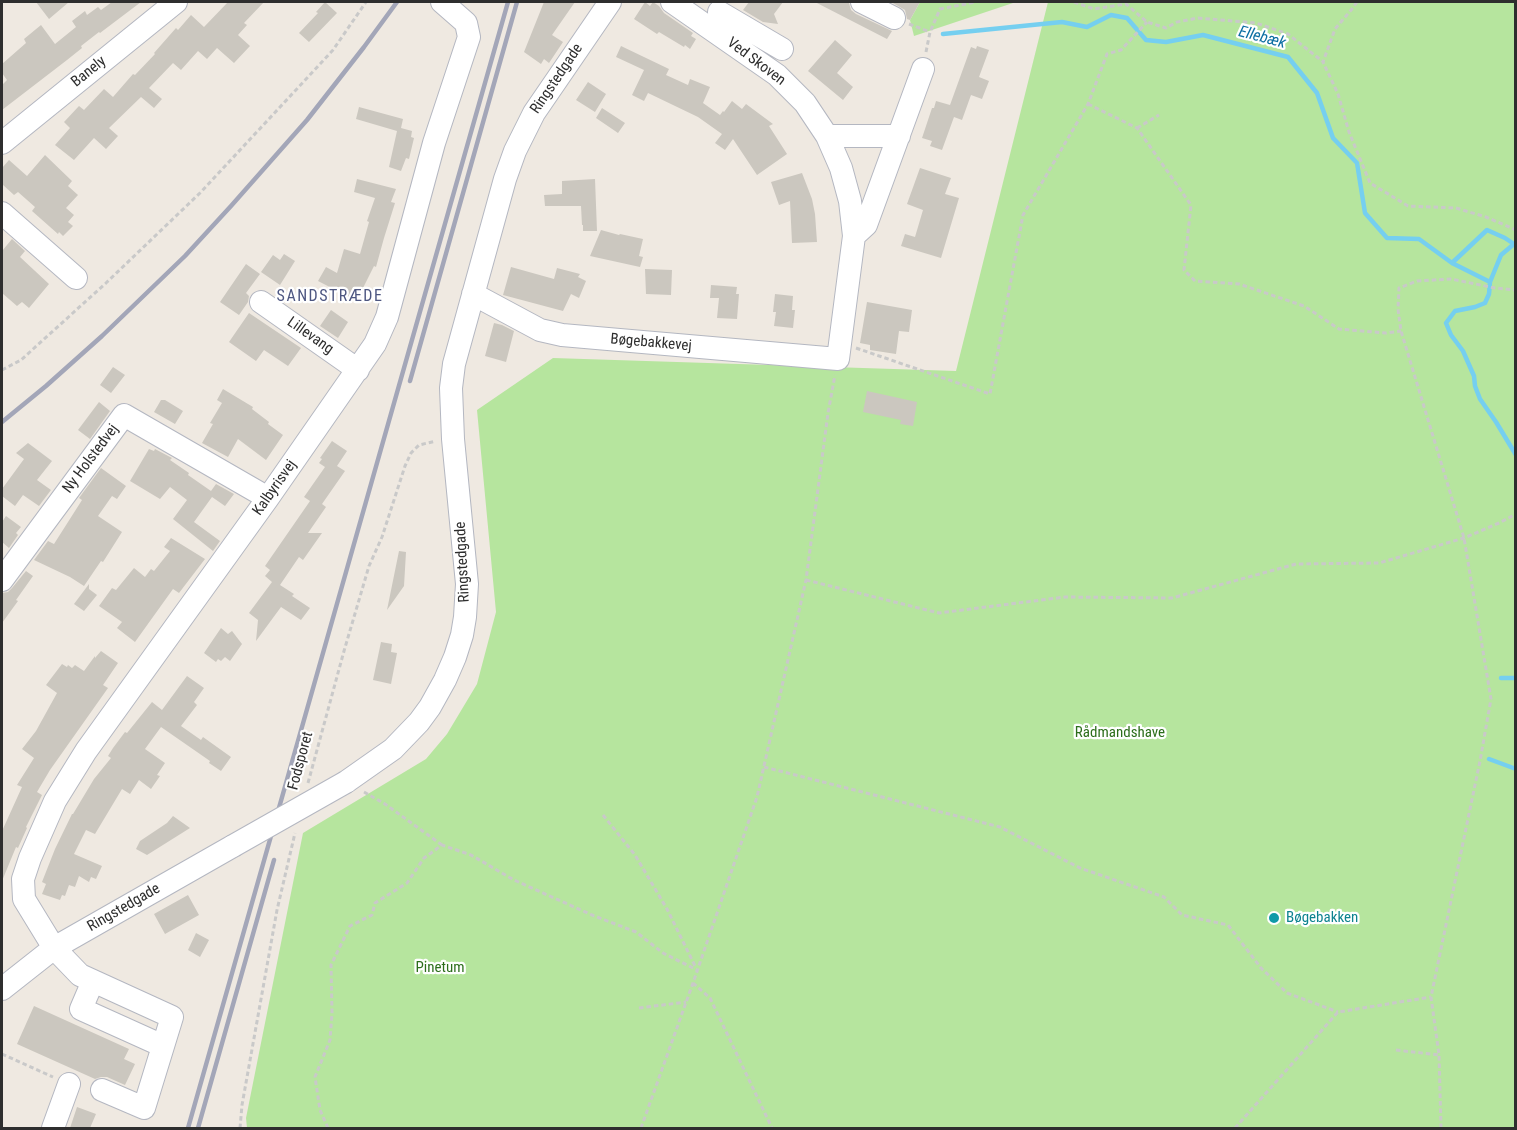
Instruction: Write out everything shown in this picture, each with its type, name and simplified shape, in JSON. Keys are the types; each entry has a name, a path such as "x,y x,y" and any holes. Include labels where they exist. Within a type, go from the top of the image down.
{"street":[{"name":"Banely","path":"2,143 176,2"},
{"name":"Kalbyrisvej","path":"163,1046 172,1017 80,975 54,948 24,899 23,879 55,801 86,751 268,498 375,344 387,317 434,143 469,37 466,23 442,2"},
{"name":"Ringstedgade","path":"2,989 54,948 346,783 393,749 430,707 455,657 465,617 467,584 451,408 453,372 512,157 534,113 610,2"},
{"name":"Ved Skoven","path":"672,2 777,75 805,103 827,136 842,168 850,201 854,236 839,351"},
{"path":"862,2 894,18"},
{"path":"719,12 782,49"},
{"name":"Ved Skoven","path":"854,236 866,225 923,69"},
{"path":"827,136 899,136"},
{"path":"2,213 76,278"},
{"name":"Bøgebakkevej","path":"473,294 540,330 562,335 839,351"},
{"name":"Lillevang","path":"261,302 358,370"},
{"name":"Ny Holstedvej","path":"2,580 124,415 268,498"},
{"path":"93,981 81,1009 163,1046 144,1108 102,1090"},
{"path":"53,1128 69,1084"}],"path":[{"path":"2,370 21,360 201,192 333,50 366,2"},
{"path":"923,69 930,32 940,9 976,2"},
{"path":"1074,2 1094,9 1126,4 1147,22 1166,28 1177,22 1198,18 1256,23 1288,34 1323,62 1338,94 1349,132 1370,183 1408,206 1456,208 1486,217 1515,230"},
{"path":"1323,62 1335,28 1357,2"},
{"path":"640,1128 757,797 806,580 828,413 839,351 990,394 1023,215 1088,104 1107,54 1121,50 1147,22"},
{"path":"1088,104 1137,128 1191,205 1184,270 1195,281 1239,284 1261,291 1304,306 1339,329 1386,333 1401,331"},
{"path":"1137,128 1159,115"},
{"path":"1441,1128 1439,1055 1431,997 1491,699 1464,538 1401,331 1398,309 1399,288 1417,281 1451,279 1515,291"},
{"name":"Fodsporet","path":"305,793 369,566 382,537 405,466 411,453 419,445 453,439"},
{"path":"806,580 939,613 1065,597 1172,598 1296,564 1379,563 1464,538 1499,523 1515,513"},
{"path":"764,767 1000,827 1080,867 1164,897 1182,915 1228,925 1260,968 1287,993 1338,1012 1431,997"},
{"path":"346,783 385,804 442,845 471,855 514,880 636,932 663,953 697,970"},
{"path":"603,815 640,864 667,909 697,970"},
{"path":"240,1128 242,1105 277,910 297,825"},
{"path":"328,1128 320,1110 315,1077 330,1040 331,965 350,926 372,915 375,903 407,883 424,858 442,845"},
{"path":"693,983 710,998 772,1128"},
{"path":"639,1008 686,1002"},
{"path":"1235,1128 1338,1012"},
{"path":"1396,1050 1439,1055"},
{"path":"2,1054 69,1084"}],"green space":[{"path":"920,2 1016,2 914,36 910,20"},
{"name":"Rådmandshave","path":"1048,2 1515,2 1515,1128 247,1128 246,1118 303,833 426,759 447,734 477,684 496,612 477,410 553,358 956,371"}],"building":[{"path":"36,2 69,2 49,19"},
{"path":"112,2 141,2 99,32 81,46 82,48 2,110 2,85 7,80 2,73 2,64 26,43 24,39 41,25 55,44 76,27 72,21 85,11 87,15 98,7 101,10"},
{"path":"228,2 264,2 244,23 247,25 238,35 250,46 234,63 217,48 207,59 198,51 181,70 173,63 149,88 162,99 154,108 141,97 109,128 118,136 106,149 94,138 74,160 55,145 70,128 64,122 79,106 84,110 104,89 113,97 155,54 176,28 178,30 191,15 204,27"},
{"path":"325,2 337,13 309,42 299,33"},
{"path":"544,2 575,2 552,35 563,42 549,63 544,59 541,64 524,52"},
{"path":"645,2 650,6 653,2 664,13 693,33 691,36 696,39 690,49 659,32 657,34 634,19"},
{"path":"749,2 783,2 774,14 778,24 763,22 743,10"},
{"path":"815,2 849,3 851,10 856,14 892,31 887,39"},
{"path":"891,2 920,2 910,20 907,19 905,10"},
{"path":"835,40 852,55 837,73 853,87 843,100 808,71"},
{"path":"621,46 669,69 666,75 688,85 690,79 710,87 703,103 720,115 732,101 742,109 746,104 773,124 769,126 787,154 757,175 733,139 725,150 715,143 722,134 698,117 648,93 644,101 632,95 644,70 616,57"},
{"path":"977,46 989,50 979,77 989,81 982,99 971,95 962,120 954,117 942,150 930,146 932,141 922,138 932,108 936,101 950,105 971,47 976,49"},
{"path":"588,82 606,94 595,112 576,100"},
{"path":"359,107 403,119 401,128 412,131 411,137 414,138 409,159 406,158 401,171 389,167 397,131 356,119"},
{"path":"602,108 625,123 618,133 596,118"},
{"path":"45,155 72,181 68,186 78,195 66,208 74,215 68,222 73,226 63,236 32,211 35,207 18,192 14,195 2,184 2,168 9,160 27,176"},
{"path":"920,168 951,178 945,194 959,198 941,258 901,246 905,234 915,237 923,210 907,204"},
{"path":"802,173 812,199 817,242 792,243 790,201 779,205 771,182"},
{"path":"357,179 396,189 391,202 395,203 376,267 374,266 363,288 365,290 359,302 318,281 326,267 337,273 344,249 360,254 375,198 354,192"},
{"path":"595,179 597,231 583,231 581,206 545,206 544,195 562,194 562,181"},
{"path":"601,230 643,239 639,256 643,257 640,267 590,256"},
{"path":"12,239 25,251 20,257 49,284 29,308 22,302 17,306 2,293 2,251"},
{"path":"284,254 295,261 280,285 261,272 273,255 280,260"},
{"path":"246,264 260,274 246,293 249,296 248,302 239,315 220,302"},
{"path":"511,267 554,279 557,268 580,274 578,277 586,281 579,298 571,294 563,311 503,295"},
{"path":"645,269 672,270 671,295 646,294"},
{"path":"711,285 737,287 736,294 739,294 737,319 717,318 719,298 710,298"},
{"path":"775,294 793,296 792,310 795,310 793,328 774,326"},
{"path":"867,302 912,310 909,332 899,331 896,354 870,350 870,345 860,343"},
{"path":"331,310 348,322 338,338 320,326"},
{"path":"249,313 301,348 288,366 264,350 256,361 229,342"},
{"path":"494,323 514,331 506,362 485,356"},
{"path":"113,367 125,375 111,393 100,385"},
{"path":"223,389 253,407 252,409 269,422 268,424 283,435 266,460 238,439 228,457 202,443 222,403 217,400"},
{"path":"867,391 917,402 913,426 900,424 901,420 863,412"},
{"path":"161,400 183,411 175,424 154,412"},
{"path":"99,402 110,411 90,439 78,430"},
{"path":"332,441 347,451 337,466 345,471 322,504 326,507 308,533 322,533 303,560 299,557 280,585 310,608 301,620 281,607 256,641 258,620 249,613 272,582 265,576 270,570 265,566 310,501 304,497 325,467 319,463 322,459 320,458"},
{"path":"28,443 52,461 37,480 51,490 39,506 23,495 15,506 2,496 2,489 24,459 16,453"},
{"path":"149,449 154,451 155,449 172,458 170,460 211,491 216,484 234,494 225,506 212,497 194,522 220,541 213,551 173,519 187,500 170,487 160,499 130,481"},
{"path":"101,468 126,486 117,499 112,496 98,516 122,532 84,586 34,560 48,541 54,544 82,500 79,498"},
{"path":"6,516 21,527 9,548 2,542 2,522"},
{"path":"171,538 205,559 179,593 173,589 135,642 117,628 122,622 99,606 112,588 116,590 134,568 145,577 151,569 154,571 170,551 164,547"},
{"path":"399,551 406,552 404,586 387,610"},
{"path":"26,571 33,576 2,623 2,593 8,592"},
{"path":"89,584 89,589 97,595 84,611 74,604"},
{"path":"221,628 228,634 232,631 242,644 230,661 225,657 216,662 204,653"},
{"path":"381,642 392,644 391,652 397,653 391,684 373,680"},
{"path":"101,651 118,663 103,685 108,688 37,792 42,795 2,881 2,831 22,787 17,785 34,758 22,749 36,731 57,693 46,685 62,664 72,668 75,665 84,671"},
{"path":"187,676 204,688 194,702 197,705 181,726 201,740 203,737 231,757 221,771 161,727 145,749 165,763 157,775 160,776 151,789 139,780 130,794 122,789 95,834 86,830 74,854 102,866 96,879 91,877 89,882 79,876 75,887 69,885 65,896 62,895 60,900 42,894 46,884 42,882 72,814 94,779 111,758 108,756 113,748 152,702 162,710"},
{"path":"173,816 190,828 147,855 136,849 140,841 167,823"},
{"path":"188,895 199,915 165,934 154,914"},
{"path":"196,933 209,940 200,957 188,950"},
{"path":"34,1006 129,1049 124,1059 135,1064 125,1085 107,1077 95,1079 17,1044"},
{"path":"77,1107 96,1114 90,1128 70,1128"}],"waterway":[{"name":"Ellebæk","path":"943,34 1062,22 1087,27 1111,15 1127,18 1146,40 1166,42 1203,35 1288,57 1317,93 1333,138 1357,163 1365,213 1387,238 1419,239 1452,263 1490,282 1501,255 1514,244 1516,245"},
{"path":"1452,263 1487,230 1514,244"},
{"path":"1490,282 1489,294 1485,303 1455,311 1446,323 1451,335 1463,351 1474,376 1480,399 1516,455"},
{"path":"1501,678 1516,678"},
{"path":"1489,759 1516,769"}],"railway":[{"path":"2,422 102,336 185,256 307,120 397,2"},
{"path":"188,1128 508,2"},
{"path":"410,381 517,2"},
{"path":"198,1128 274,860"}],"place":[{"name":"Bøgebakken","path":"1274,918"}],"district":[{"name":"SANDSTRÆDE","path":"330,297"}],"park label":[{"name":"Pinetum","path":"440,968"}]}
